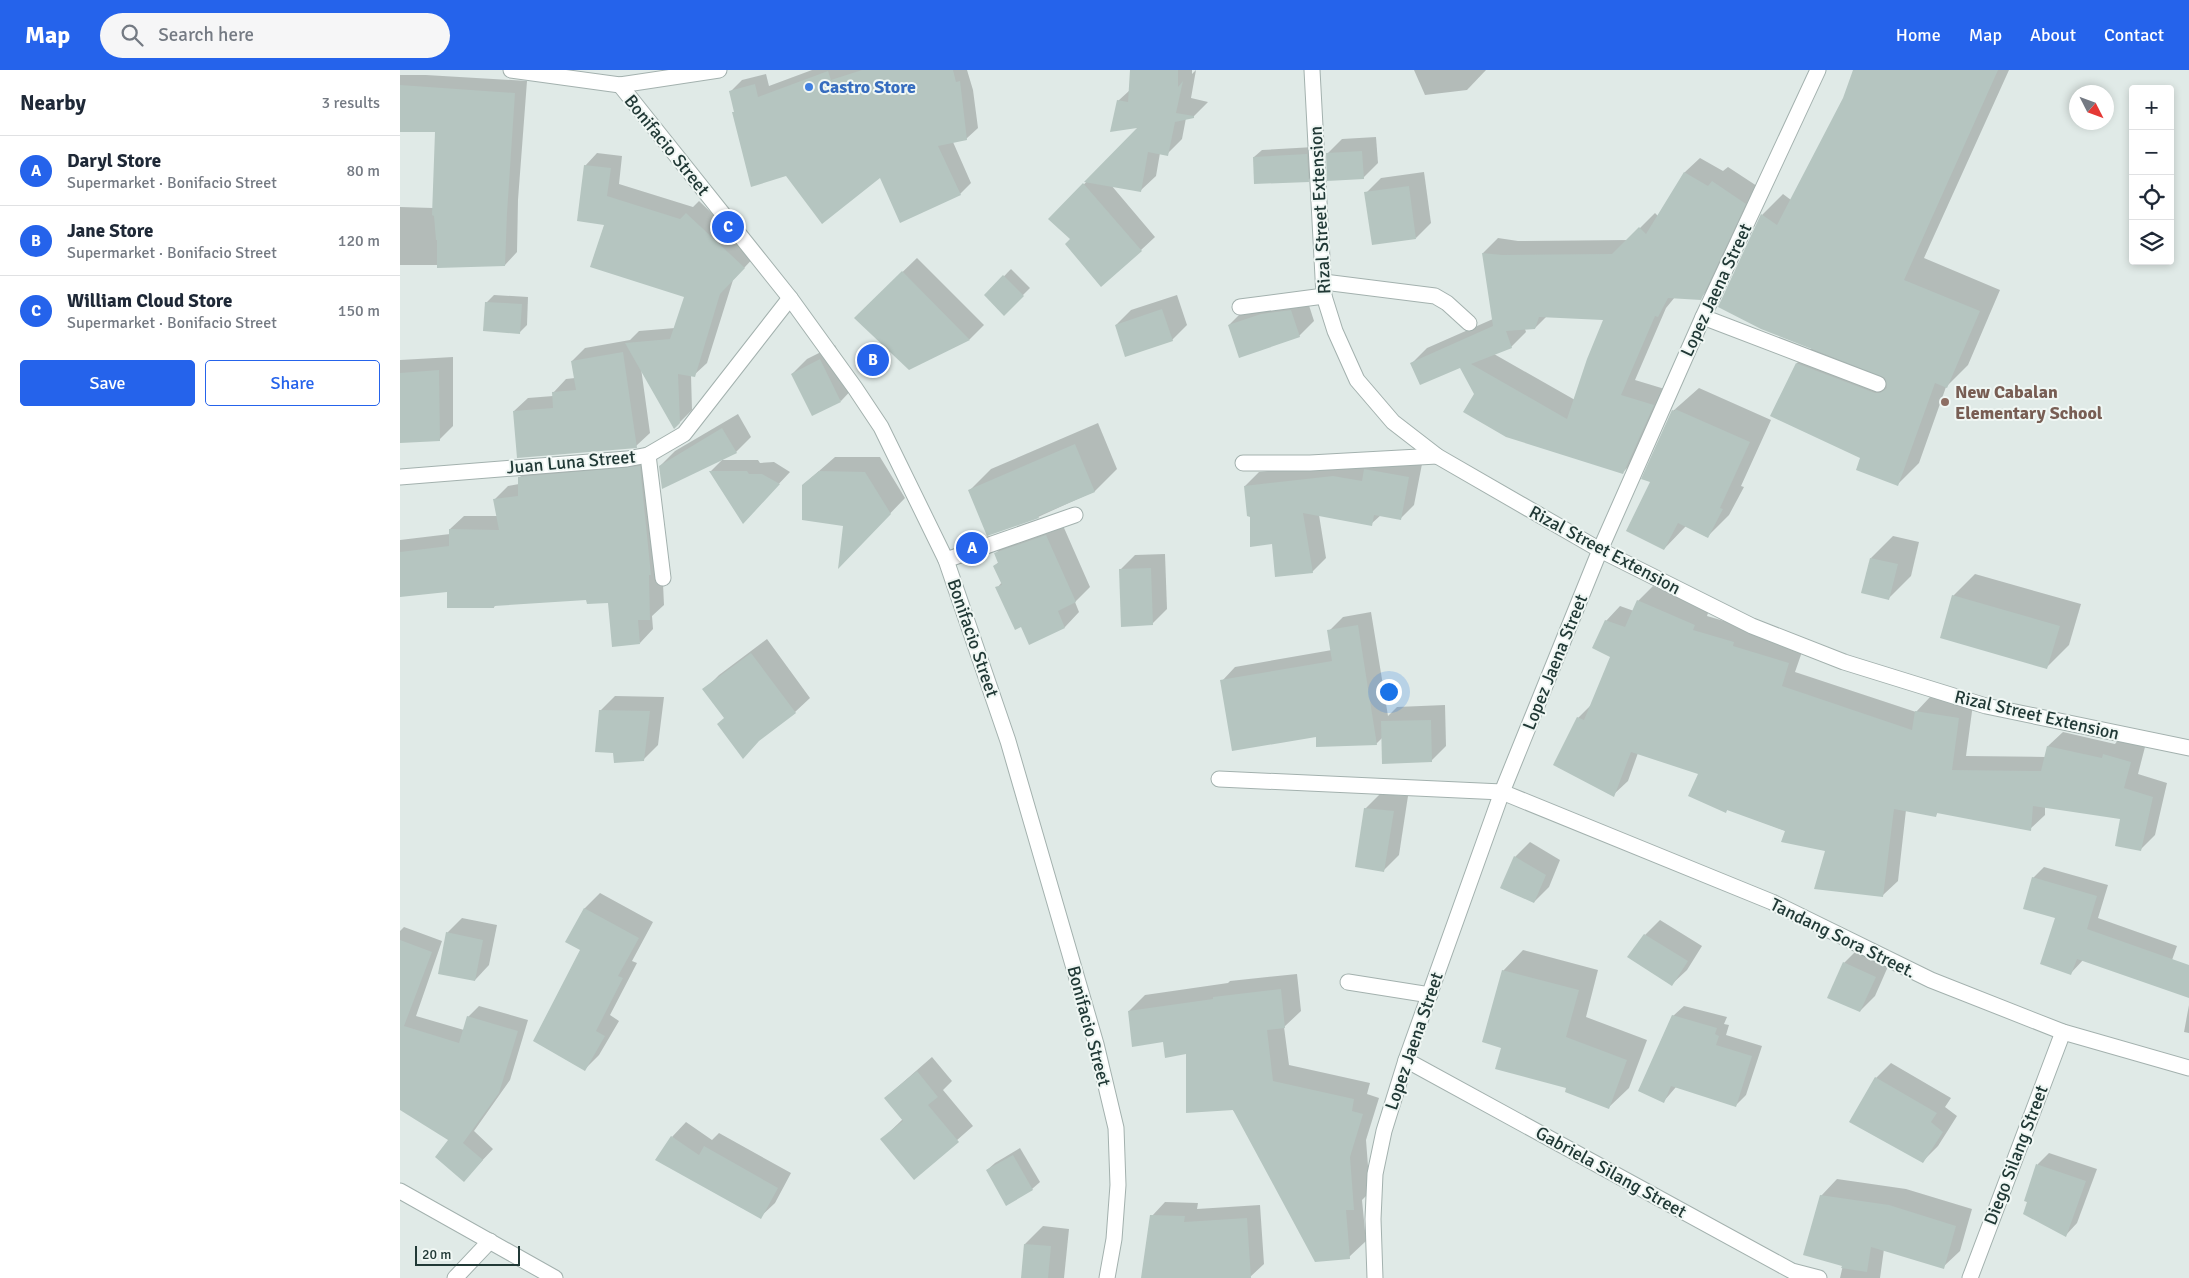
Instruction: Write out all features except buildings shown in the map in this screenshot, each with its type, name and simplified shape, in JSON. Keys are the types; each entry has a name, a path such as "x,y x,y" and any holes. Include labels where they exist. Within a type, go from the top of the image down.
{"street":[{"path":"512,70 620,85 718,70"},
{"name":"Rizal Street Extension","path":"1312,70 1324,289 1335,331 1356,380 1393,422 1437,456 1600,550 1752,626 1844,662 1986,706 2189,748"},
{"name":"Lopez Jaena Street","path":"1375,1278 1373,1219 1376,1174 1384,1130 1406,1060 1502,792 1600,550 1703,317 1818,70"},
{"name":"Bonifacio Street","path":"620,85 790,298 882,427 946,560 1008,741 1096,1044 1116,1128 1118,1185 1114,1239 1107,1278"},
{"path":"1240,307 1324,289 1435,296 1447,303 1469,323"},
{"name":"Juan Luna Street","path":"400,477 627,459 648,455 684,434 790,298"},
{"path":"1703,317 1878,384"},
{"path":"648,455 663,578"},
{"path":"1243,463 1310,463 1437,456"},
{"path":"946,560 1075,515"},
{"name":"Tandang Sora Street.","path":"1219,779 1502,792 1772,902 1930,980 2063,1032 2189,1068"},
{"path":"1348,982 1430,995"},
{"name":"Diego Silang Street","path":"1970,1278 2063,1032"},
{"name":"Gabriela Silang Street","path":"1406,1060 1792,1271 1818,1278"},
{"path":"400,1191 555,1278"},
{"path":"455,1278 490,1241"}],"place":[{"name":"Castro Store","path":"809,87"},
{"name":"William Cloud Store","path":"728,227"},
{"name":"Jane Store","path":"873,360"},
{"name":"New Cabalan Elementary School","path":"1945,402"},
{"name":"Daryl Store","path":"972,548"}]}
